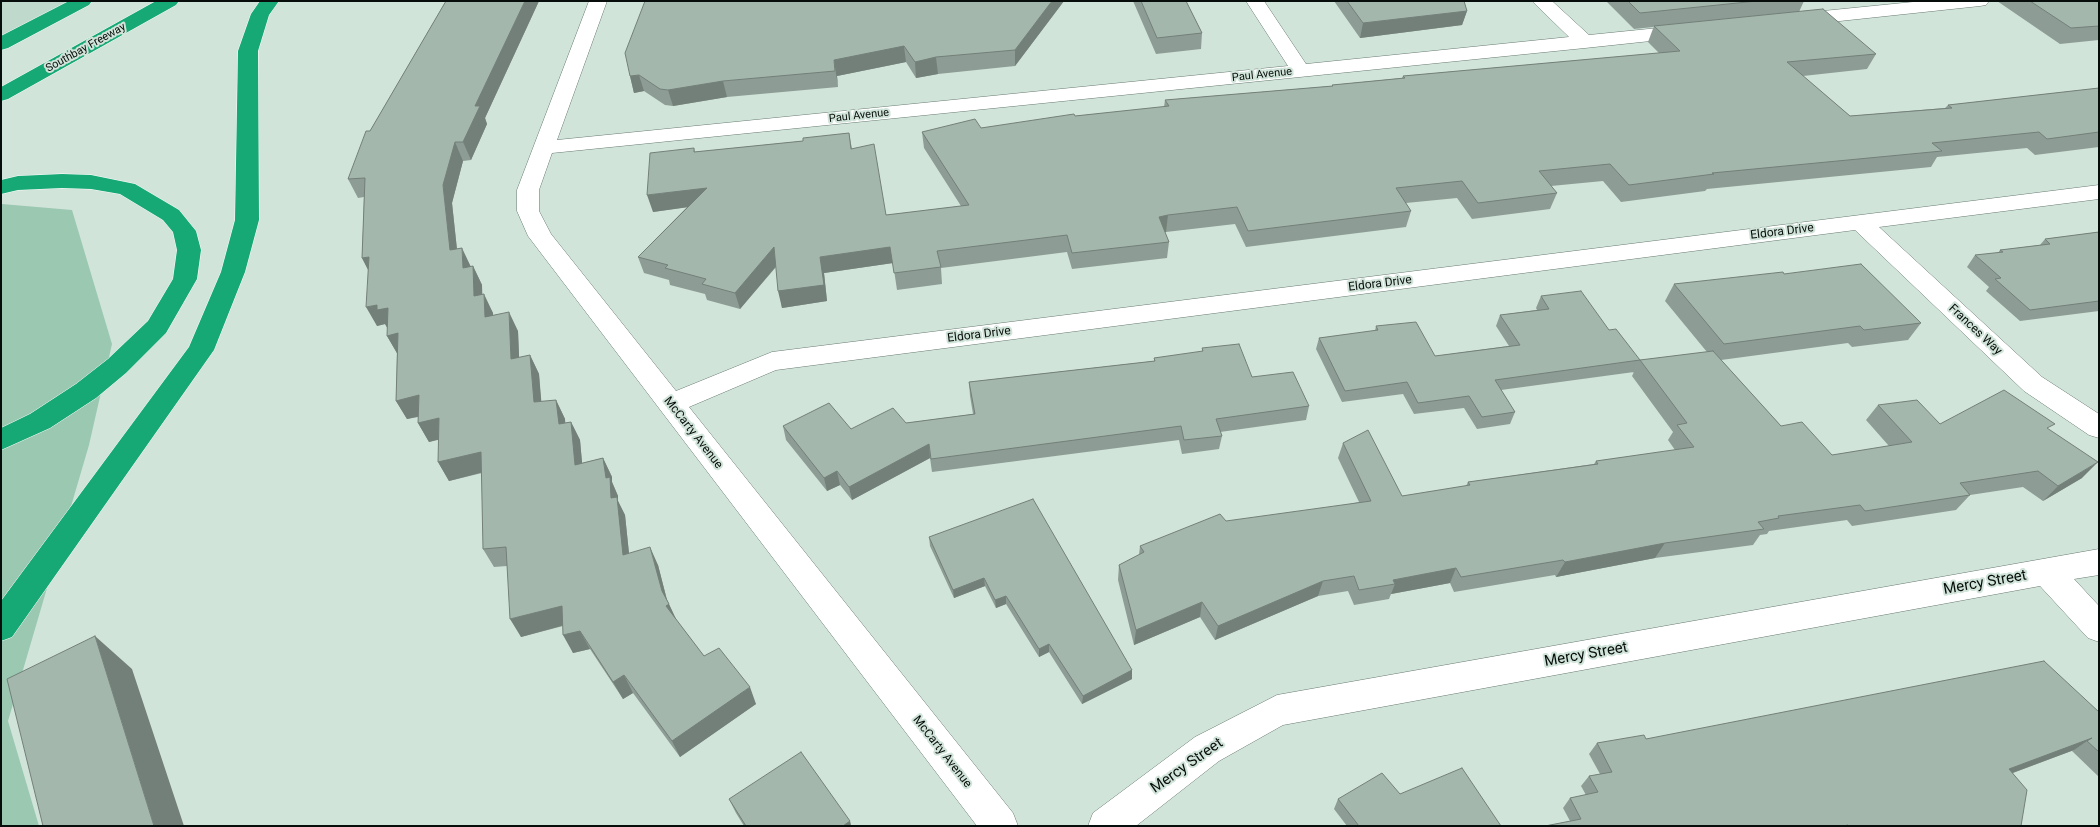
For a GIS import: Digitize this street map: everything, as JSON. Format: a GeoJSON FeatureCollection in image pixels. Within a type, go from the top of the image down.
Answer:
{"type":"FeatureCollection","features":[{"type":"Feature","properties":{"kind":"highway"},"geometry":{"type":"LineString","coordinates":[[1,44],[83,1]]}},
{"type":"Feature","properties":{"kind":"highway","name":"Southbay Freeway"},"geometry":{"type":"LineString","coordinates":[[1,95],[170,1]]}},
{"type":"Feature","properties":{"kind":"highway"},"geometry":{"type":"LineString","coordinates":[[1,627],[157,414],[201,350],[233,272],[247,220],[248,51],[260,14],[270,1]]}},
{"type":"Feature","properties":{"kind":"highway"},"geometry":{"type":"LineString","coordinates":[[1,36],[58,14]]}},
{"type":"Feature","properties":{"kind":"highway"},"geometry":{"type":"LineString","coordinates":[[1,186],[62,181],[91,182],[127,189],[171,215],[184,231],[189,250],[185,279],[157,327],[117,366],[86,391],[40,421],[1,440]]}},
{"type":"Feature","properties":{"kind":"street","name":"McCarty Avenue"},"geometry":{"type":"LineString","coordinates":[[598,1],[528,190],[528,211],[540,236],[1000,826]]}},
{"type":"Feature","properties":{"kind":"street"},"geometry":{"type":"LineString","coordinates":[[1254,1],[1301,71]]}},
{"type":"Feature","properties":{"kind":"street"},"geometry":{"type":"LineString","coordinates":[[1541,1],[1585,42]]}},
{"type":"Feature","properties":{"kind":"street"},"geometry":{"type":"LineString","coordinates":[[1826,1],[1845,15]]}},
{"type":"Feature","properties":{"kind":"street"},"geometry":{"type":"LineString","coordinates":[[1778,22],[1980,1]]}},
{"type":"Feature","properties":{"kind":"street","name":"Paul Avenue"},"geometry":{"type":"LineString","coordinates":[[543,148],[1710,29]]}},
{"type":"Feature","properties":{"kind":"street","name":"Eldora Drive"},"geometry":{"type":"LineString","coordinates":[[670,404],[772,361],[2099,192]]}},
{"type":"Feature","properties":{"kind":"street","name":"Frances Way"},"geometry":{"type":"LineString","coordinates":[[1860,222],[2033,384],[2099,428]]}},
{"type":"Feature","properties":{"kind":"street","name":"Mercy Street"},"geometry":{"type":"LineString","coordinates":[[1106,826],[1207,749],[1277,711],[2099,562]]}},
{"type":"Feature","properties":{"kind":"street"},"geometry":{"type":"LineString","coordinates":[[2046,572],[2099,628]]}},
{"type":"Feature","properties":{"kind":"shaded area"},"geometry":{"type":"Polygon","coordinates":[[[1,1],[83,1],[1,36],[1,1]]]}},
{"type":"Feature","properties":{"kind":"green space"},"geometry":{"type":"Polygon","coordinates":[[[2,204],[72,210],[112,344],[89,445],[8,721],[39,826],[1,826],[2,204]]]}},
{"type":"Feature","properties":{"kind":"building"},"geometry":{"type":"Polygon","coordinates":[[[446,1],[525,1],[475,106],[480,106],[463,142],[455,142],[443,185],[450,250],[462,248],[463,268],[473,266],[474,296],[484,294],[485,317],[509,312],[511,359],[530,355],[534,402],[556,400],[559,424],[571,422],[575,465],[603,458],[606,478],[610,477],[611,498],[617,497],[623,555],[650,547],[662,591],[669,604],[666,606],[704,656],[719,648],[750,687],[672,741],[624,675],[613,682],[580,631],[563,635],[562,606],[510,619],[506,547],[483,549],[481,452],[438,462],[439,418],[418,423],[419,395],[396,401],[398,333],[387,336],[388,308],[377,310],[377,305],[366,307],[369,257],[362,258],[365,178],[348,179],[366,131],[370,131],[446,1]]]}},
{"type":"Feature","properties":{"kind":"building"},"geometry":{"type":"Polygon","coordinates":[[[645,1],[1052,1],[1015,50],[936,57],[915,62],[904,46],[834,60],[835,71],[723,81],[668,90],[660,89],[639,75],[630,76],[625,53],[645,1]]]}},
{"type":"Feature","properties":{"kind":"building"},"geometry":{"type":"Polygon","coordinates":[[[1141,1],[1186,1],[1202,33],[1157,38],[1141,1]]]}},
{"type":"Feature","properties":{"kind":"building"},"geometry":{"type":"Polygon","coordinates":[[[1347,1],[1464,1],[1467,11],[1363,23],[1347,1]]]}},
{"type":"Feature","properties":{"kind":"building"},"geometry":{"type":"Polygon","coordinates":[[[1628,1],[1757,1],[1640,13],[1628,1]]]}},
{"type":"Feature","properties":{"kind":"building"},"geometry":{"type":"Polygon","coordinates":[[[2030,1],[2099,1],[2099,26],[2071,28],[2030,1]]]}},
{"type":"Feature","properties":{"kind":"building"},"geometry":{"type":"Polygon","coordinates":[[[1823,9],[1876,54],[1787,62],[1850,116],[1952,108],[1948,105],[2099,88],[2099,132],[2047,139],[2039,132],[1932,143],[1942,151],[1712,173],[1714,174],[1629,185],[1610,164],[1539,171],[1557,193],[1478,203],[1462,181],[1396,188],[1411,211],[1248,231],[1237,207],[1168,215],[1159,217],[1169,242],[1072,253],[1067,235],[937,251],[941,267],[894,273],[890,247],[820,257],[824,285],[778,291],[774,247],[735,293],[702,284],[706,279],[665,268],[668,265],[638,257],[707,188],[647,195],[650,153],[694,148],[694,152],[803,141],[803,138],[849,133],[851,149],[874,144],[886,215],[969,205],[922,132],[975,119],[981,128],[1074,114],[1075,116],[1169,106],[1165,100],[1333,86],[1405,78],[1403,76],[1680,51],[1654,26],[1823,9]]]}},
{"type":"Feature","properties":{"kind":"building"},"geometry":{"type":"Polygon","coordinates":[[[2099,232],[2099,301],[2030,310],[1995,279],[2001,278],[1975,255],[2050,244],[2045,239],[2099,232]]]}},
{"type":"Feature","properties":{"kind":"building"},"geometry":{"type":"Polygon","coordinates":[[[1861,264],[1921,323],[1864,330],[1860,326],[1724,344],[1674,284],[1783,272],[1784,274],[1861,264]]]}},
{"type":"Feature","properties":{"kind":"building"},"geometry":{"type":"Polygon","coordinates":[[[1581,291],[1609,330],[1616,329],[1640,360],[1495,380],[1515,412],[1482,417],[1469,396],[1418,403],[1407,382],[1345,391],[1319,338],[1378,330],[1376,326],[1416,322],[1435,356],[1520,345],[1500,315],[1549,309],[1541,296],[1581,291]]]}},
{"type":"Feature","properties":{"kind":"building"},"geometry":{"type":"Polygon","coordinates":[[[1239,344],[1252,377],[1293,372],[1309,406],[1216,419],[1222,436],[1184,440],[1181,426],[931,459],[929,444],[849,487],[837,471],[824,478],[783,426],[829,403],[851,429],[893,408],[906,423],[975,414],[969,382],[1155,361],[1154,358],[1203,351],[1202,348],[1239,344]]]}},
{"type":"Feature","properties":{"kind":"building"},"geometry":{"type":"Polygon","coordinates":[[[1713,351],[1781,426],[1802,422],[1832,455],[1912,442],[1878,405],[1917,400],[1940,424],[2004,390],[2055,424],[2047,428],[2098,462],[2058,486],[2038,471],[1960,483],[1970,495],[1865,511],[1860,505],[1778,516],[1779,518],[1758,522],[1764,529],[1665,543],[1565,562],[1563,560],[1461,577],[1456,568],[1393,580],[1395,584],[1359,590],[1354,576],[1323,581],[1218,626],[1202,602],[1136,630],[1119,565],[1144,552],[1140,546],[1220,514],[1226,521],[1371,501],[1343,443],[1368,430],[1402,496],[1470,485],[1468,482],[1598,464],[1596,461],[1694,447],[1677,425],[1687,423],[1640,360],[1713,351]]]}},
{"type":"Feature","properties":{"kind":"building"},"geometry":{"type":"Polygon","coordinates":[[[1033,499],[1132,670],[1083,696],[1049,644],[1039,649],[1006,596],[995,600],[984,578],[953,590],[929,537],[1033,499]]]}},
{"type":"Feature","properties":{"kind":"building"},"geometry":{"type":"Polygon","coordinates":[[[95,636],[154,826],[43,826],[7,679],[95,636]]]}},
{"type":"Feature","properties":{"kind":"building"},"geometry":{"type":"Polygon","coordinates":[[[2044,661],[2099,712],[2099,752],[2087,741],[2092,738],[2009,769],[2027,790],[2021,826],[1545,826],[1581,819],[1570,798],[1598,792],[1589,776],[1612,772],[1597,743],[1644,735],[1646,739],[2044,661]]]}},
{"type":"Feature","properties":{"kind":"building"},"geometry":{"type":"Polygon","coordinates":[[[801,752],[850,821],[843,826],[746,826],[729,799],[801,752]]]}},
{"type":"Feature","properties":{"kind":"building"},"geometry":{"type":"Polygon","coordinates":[[[1462,768],[1501,826],[1359,826],[1338,799],[1382,773],[1400,794],[1462,768]]]}}]}
